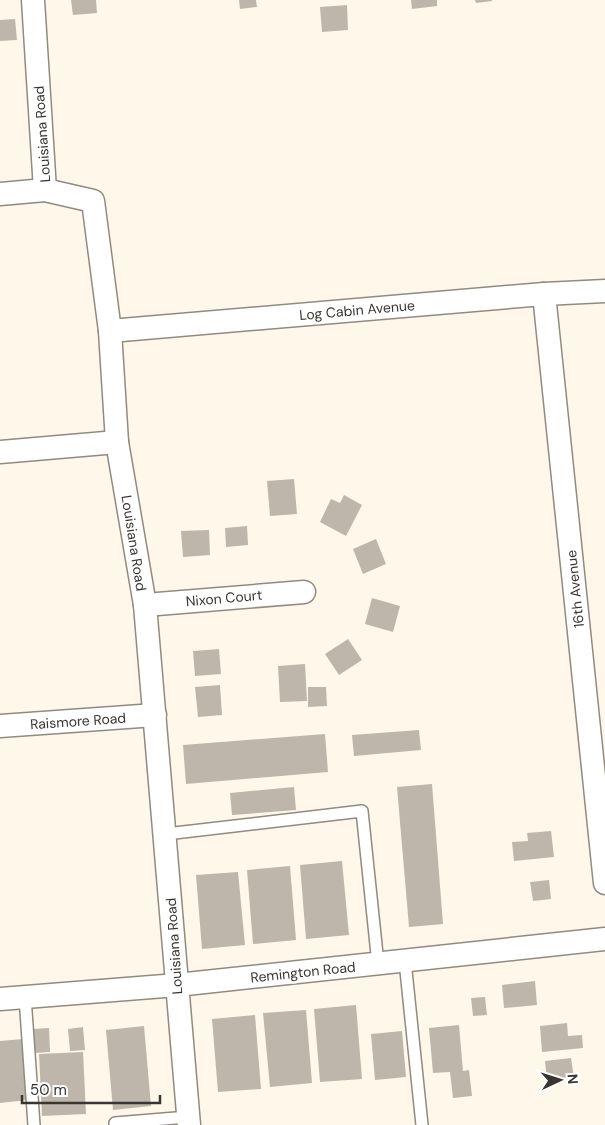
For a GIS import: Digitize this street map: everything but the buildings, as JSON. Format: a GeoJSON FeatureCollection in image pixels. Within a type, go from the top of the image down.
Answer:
{"type":"FeatureCollection","features":[{"type":"Feature","properties":{"kind":"street","name":"Louisiana Road"},"geometry":{"type":"LineString","coordinates":[[33,0],[46,190],[93,201],[110,331],[118,442],[145,605],[166,834],[188,1121]]}},
{"type":"Feature","properties":{"kind":"street"},"geometry":{"type":"LineString","coordinates":[[0,194],[46,190]]}},
{"type":"Feature","properties":{"kind":"street","name":"Log Cabin Avenue"},"geometry":{"type":"LineString","coordinates":[[110,331],[544,294],[605,291]]}},
{"type":"Feature","properties":{"kind":"street","name":"16th Avenue"},"geometry":{"type":"LineString","coordinates":[[544,294],[605,883]]}},
{"type":"Feature","properties":{"kind":"street"},"geometry":{"type":"LineString","coordinates":[[0,452],[118,442]]}},
{"type":"Feature","properties":{"kind":"street","name":"Nixon Court"},"geometry":{"type":"LineString","coordinates":[[145,605],[304,592]]}},
{"type":"Feature","properties":{"kind":"street","name":"Raismore Road"},"geometry":{"type":"LineString","coordinates":[[0,726],[155,715]]}},
{"type":"Feature","properties":{"kind":"street","name":"Remington Road"},"geometry":{"type":"LineString","coordinates":[[0,999],[177,985],[605,939]]}},
{"type":"Feature","properties":{"kind":"lane"},"geometry":{"type":"LineString","coordinates":[[166,834],[362,812],[378,964]]}},
{"type":"Feature","properties":{"kind":"lane"},"geometry":{"type":"LineString","coordinates":[[405,961],[422,1125]]}},
{"type":"Feature","properties":{"kind":"lane"},"geometry":{"type":"LineString","coordinates":[[25,997],[34,1125]]}},
{"type":"Feature","properties":{"kind":"lane"},"geometry":{"type":"LineString","coordinates":[[115,1123],[188,1121]]}}]}
